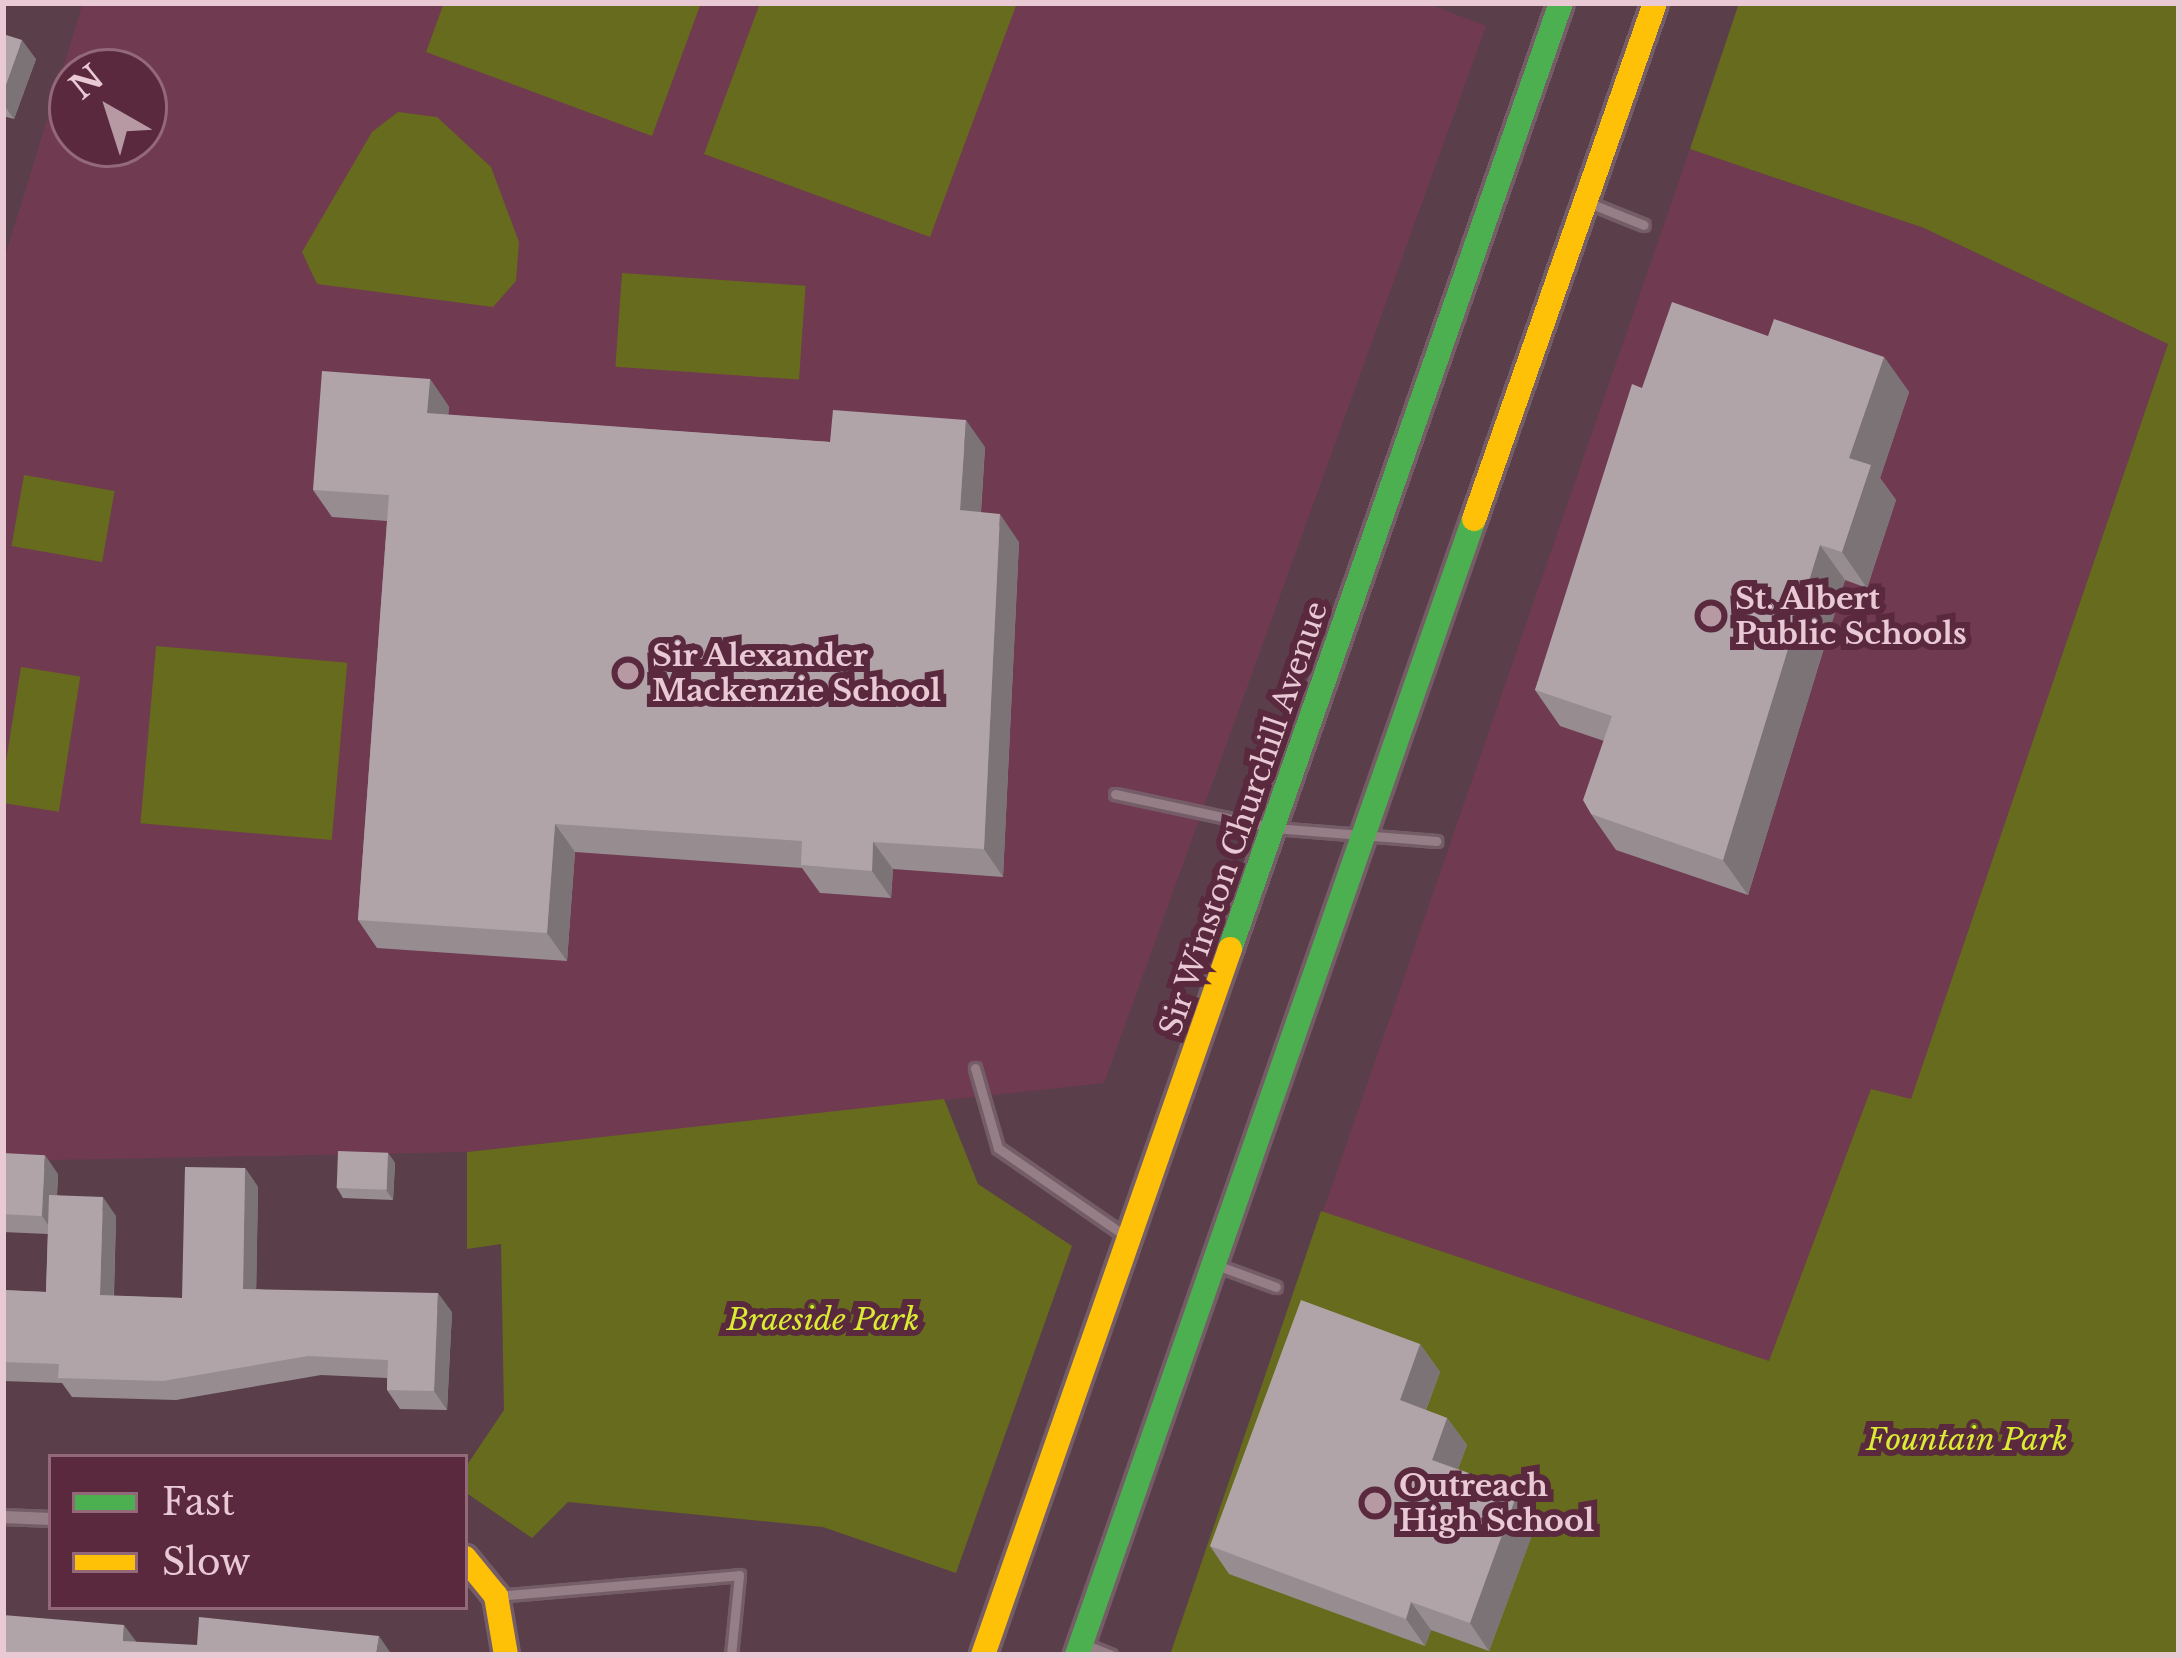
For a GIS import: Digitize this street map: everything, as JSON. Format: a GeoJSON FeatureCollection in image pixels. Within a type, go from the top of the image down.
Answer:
{"type":"FeatureCollection","features":[{"type":"Feature","properties":{"kind":"main road","name":"Sir Winston Churchill Avenue"},"geometry":{"type":"LineString","coordinates":[[983,1655],[1561,3]]}},
{"type":"Feature","properties":{"kind":"main road"},"geometry":{"type":"LineString","coordinates":[[1079,1649],[1655,3]]}},
{"type":"Feature","properties":{"kind":"main road"},"geometry":{"type":"LineString","coordinates":[[468,1562],[496,1596],[506,1655]]}},
{"type":"Feature","properties":{"kind":"street"},"geometry":{"type":"LineString","coordinates":[[3,1517],[48,1519]]}},
{"type":"Feature","properties":{"kind":"lane"},"geometry":{"type":"LineString","coordinates":[[1586,202],[1644,225]]}},
{"type":"Feature","properties":{"kind":"lane"},"geometry":{"type":"LineString","coordinates":[[1115,794],[1274,828],[1366,831],[1436,841]]}},
{"type":"Feature","properties":{"kind":"lane"},"geometry":{"type":"LineString","coordinates":[[975,1068],[998,1148],[1128,1238]]}},
{"type":"Feature","properties":{"kind":"lane"},"geometry":{"type":"LineString","coordinates":[[1214,1263],[1276,1287]]}},
{"type":"Feature","properties":{"kind":"lane"},"geometry":{"type":"LineString","coordinates":[[496,1596],[739,1575],[731,1655]]}},
{"type":"Feature","properties":{"kind":"lane"},"geometry":{"type":"LineString","coordinates":[[1079,1649],[1111,1655]]}},
{"type":"Feature","properties":{"kind":"shaded area","name":"Sir Alexander Mackenzie School"},"geometry":{"type":"Polygon","coordinates":[[[83,3],[1426,3],[1486,26],[1104,1083],[467,1152],[3,1161],[3,263],[48,117],[48,168],[168,168],[168,48],[69,48],[83,3]]]}},
{"type":"Feature","properties":{"kind":"shaded area"},"geometry":{"type":"Polygon","coordinates":[[[1690,149],[1924,228],[2168,344],[1911,1100],[1871,1090],[1769,1361],[1697,1337],[1170,1655],[1690,149]]]}},
{"type":"Feature","properties":{"kind":"green space"},"geometry":{"type":"Polygon","coordinates":[[[444,3],[701,3],[652,136],[426,52],[444,3]]]}},
{"type":"Feature","properties":{"kind":"green space"},"geometry":{"type":"Polygon","coordinates":[[[760,3],[1017,3],[930,237],[704,154],[760,3]]]}},
{"type":"Feature","properties":{"kind":"green space","name":"Fountain Park"},"geometry":{"type":"Polygon","coordinates":[[[1739,3],[2179,3],[2179,1655],[1170,1655],[1321,1211],[1769,1361],[1871,1089],[1911,1099],[2168,344],[1924,228],[1690,149],[1739,3]]]}},
{"type":"Feature","properties":{"kind":"green space"},"geometry":{"type":"Polygon","coordinates":[[[398,112],[437,117],[491,167],[519,242],[516,281],[493,307],[317,284],[302,252],[372,132],[398,112]]]}},
{"type":"Feature","properties":{"kind":"green space"},"geometry":{"type":"Polygon","coordinates":[[[622,273],[806,286],[799,380],[615,367],[622,273]]]}},
{"type":"Feature","properties":{"kind":"green space"},"geometry":{"type":"Polygon","coordinates":[[[24,475],[115,491],[102,562],[11,546],[24,475]]]}},
{"type":"Feature","properties":{"kind":"green space"},"geometry":{"type":"Polygon","coordinates":[[[156,646],[347,663],[332,840],[140,823],[156,646]]]}},
{"type":"Feature","properties":{"kind":"green space"},"geometry":{"type":"Polygon","coordinates":[[[21,667],[80,676],[59,812],[3,803],[21,667]]]}},
{"type":"Feature","properties":{"kind":"green space","name":"Braeside Park"},"geometry":{"type":"Polygon","coordinates":[[[944,1099],[978,1184],[1072,1246],[956,1573],[823,1527],[568,1502],[532,1538],[468,1494],[468,1464],[504,1410],[501,1244],[467,1249],[467,1152],[944,1099]]]}},
{"type":"Feature","properties":{"kind":"building"},"geometry":{"type":"Polygon","coordinates":[[[3,34],[22,40],[3,93],[3,34]]]}},
{"type":"Feature","properties":{"kind":"building","name":"St. Albert Public Schools"},"geometry":{"type":"Polygon","coordinates":[[[1672,302],[1768,336],[1774,319],[1884,357],[1849,458],[1871,465],[1842,552],[1820,545],[1723,860],[1591,814],[1583,800],[1612,716],[1535,690],[1632,384],[1642,388],[1672,302]]]}},
{"type":"Feature","properties":{"kind":"building"},"geometry":{"type":"Polygon","coordinates":[[[322,371],[430,379],[427,413],[830,442],[833,410],[966,420],[960,510],[1000,514],[984,849],[873,842],[872,871],[801,865],[802,841],[555,824],[547,933],[358,920],[389,495],[313,490],[322,371]]]}},
{"type":"Feature","properties":{"kind":"building"},"geometry":{"type":"Polygon","coordinates":[[[338,1151],[388,1153],[387,1190],[337,1188],[338,1151]]]}},
{"type":"Feature","properties":{"kind":"building"},"geometry":{"type":"Polygon","coordinates":[[[3,1153],[45,1155],[42,1216],[3,1214],[3,1153]]]}},
{"type":"Feature","properties":{"kind":"building"},"geometry":{"type":"Polygon","coordinates":[[[185,1167],[245,1168],[243,1289],[438,1293],[434,1391],[387,1390],[388,1360],[308,1356],[163,1381],[58,1378],[59,1364],[3,1362],[3,1290],[46,1292],[49,1195],[103,1197],[100,1295],[182,1298],[185,1167]]]}},
{"type":"Feature","properties":{"kind":"building","name":"Outreach High School"},"geometry":{"type":"Polygon","coordinates":[[[1301,1300],[1420,1344],[1400,1400],[1447,1418],[1432,1460],[1518,1491],[1470,1623],[1411,1602],[1406,1619],[1210,1546],[1301,1300]]]}},
{"type":"Feature","properties":{"kind":"building"},"geometry":{"type":"Polygon","coordinates":[[[3,1615],[124,1625],[123,1641],[197,1645],[199,1617],[379,1636],[376,1655],[3,1655],[3,1615]]]}},
{"type":"Feature","properties":{"kind":"traffic: fast"},"geometry":{"type":"LineString","coordinates":[[1230,949],[1561,3]]}},
{"type":"Feature","properties":{"kind":"traffic: fast"},"geometry":{"type":"LineString","coordinates":[[1077,1655],[1474,519]]}},
{"type":"Feature","properties":{"kind":"traffic: slow"},"geometry":{"type":"LineString","coordinates":[[1474,519],[1655,3]]}},
{"type":"Feature","properties":{"kind":"traffic: slow"},"geometry":{"type":"LineString","coordinates":[[983,1655],[1230,949]]}},
{"type":"Feature","properties":{"kind":"traffic: slow"},"geometry":{"type":"LineString","coordinates":[[468,1562],[496,1596],[506,1655]]}},
{"type":"Feature","properties":{"kind":"place","name":"St. Albert Public Schools"},"geometry":{"type":"Point","coordinates":[1711,616]}},
{"type":"Feature","properties":{"kind":"place","name":"Sir Alexander Mackenzie School"},"geometry":{"type":"Point","coordinates":[628,673]}},
{"type":"Feature","properties":{"kind":"place","name":"Outreach High School"},"geometry":{"type":"Point","coordinates":[1375,1503]}}]}
